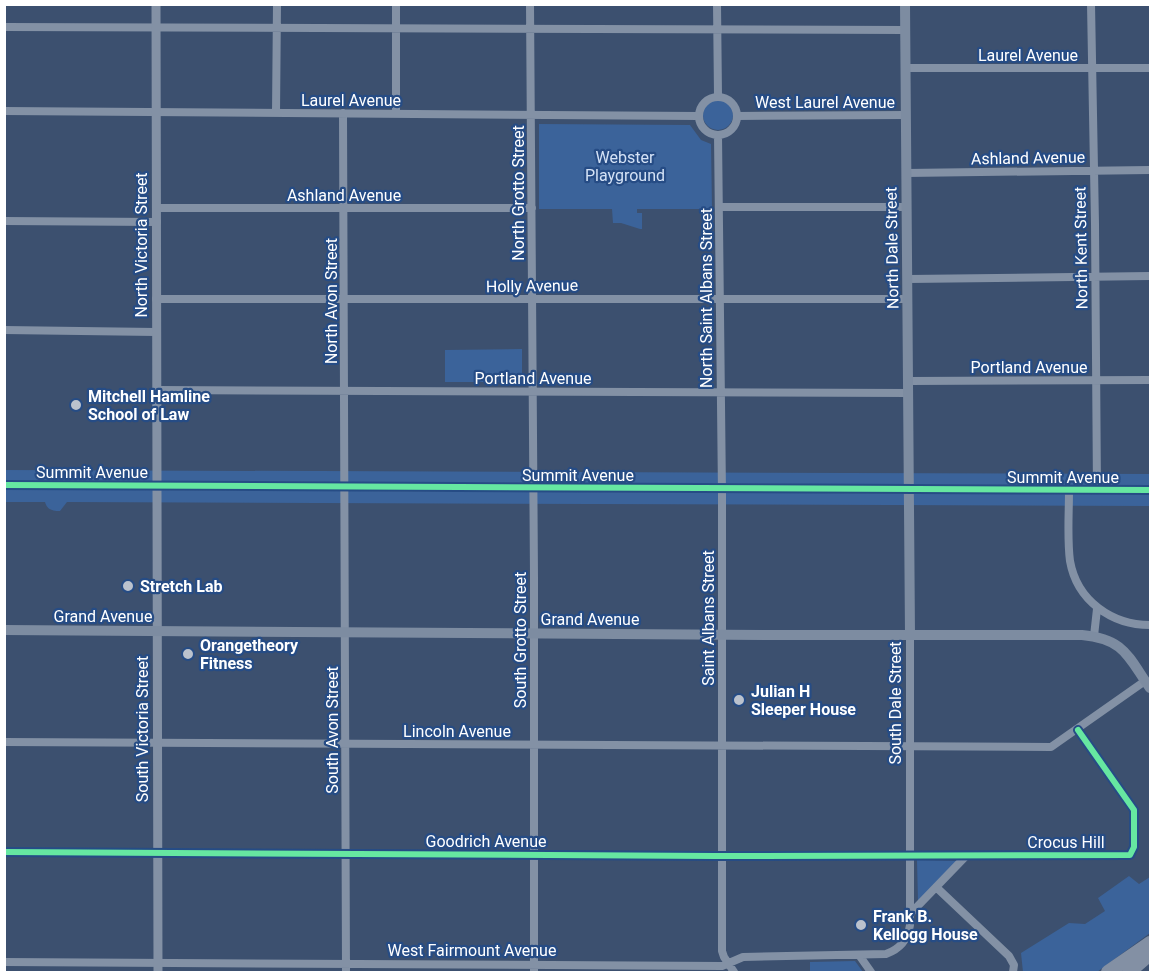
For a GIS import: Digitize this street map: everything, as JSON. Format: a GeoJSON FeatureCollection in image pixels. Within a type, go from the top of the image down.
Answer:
{"type":"FeatureCollection","features":[{"type":"Feature","properties":{"kind":"highway"},"geometry":{"type":"LineString","coordinates":[[1108,972],[1150,943]]}},
{"type":"Feature","properties":{"kind":"highway"},"geometry":{"type":"LineString","coordinates":[[1129,972],[1150,954]]}},
{"type":"Feature","properties":{"kind":"main road","name":"North Dale Street"},"geometry":{"type":"LineString","coordinates":[[905,4],[909,491]]}},
{"type":"Feature","properties":{"kind":"main road","name":"South Dale Street"},"geometry":{"type":"LineString","coordinates":[[909,491],[910,635]]}},
{"type":"Feature","properties":{"kind":"main road","name":"Grand Avenue"},"geometry":{"type":"LineString","coordinates":[[4,630],[1094,636],[1113,641],[1120,646],[1148,685]]}},
{"type":"Feature","properties":{"kind":"street","name":"North Victoria Street"},"geometry":{"type":"LineString","coordinates":[[156,4],[157,486]]}},
{"type":"Feature","properties":{"kind":"street"},"geometry":{"type":"LineString","coordinates":[[276,113],[277,4]]}},
{"type":"Feature","properties":{"kind":"street"},"geometry":{"type":"LineString","coordinates":[[396,4],[396,113]]}},
{"type":"Feature","properties":{"kind":"street","name":"North Grotto Street"},"geometry":{"type":"LineString","coordinates":[[530,4],[533,489]]}},
{"type":"Feature","properties":{"kind":"street"},"geometry":{"type":"LineString","coordinates":[[717,4],[718,96],[705,102],[698,116],[699,122],[706,131],[718,135],[728,133],[733,128],[736,116]]}},
{"type":"Feature","properties":{"kind":"street","name":"North Kent Street"},"geometry":{"type":"LineString","coordinates":[[1091,4],[1096,490]]}},
{"type":"Feature","properties":{"kind":"street"},"geometry":{"type":"LineString","coordinates":[[4,27],[905,30]]}},
{"type":"Feature","properties":{"kind":"street","name":"Laurel Avenue"},"geometry":{"type":"LineString","coordinates":[[905,69],[1150,68]]}},
{"type":"Feature","properties":{"kind":"street","name":"West Laurel Avenue"},"geometry":{"type":"LineString","coordinates":[[718,96],[734,105],[736,116],[906,115]]}},
{"type":"Feature","properties":{"kind":"street","name":"Laurel Avenue"},"geometry":{"type":"LineString","coordinates":[[4,111],[698,116]]}},
{"type":"Feature","properties":{"kind":"street","name":"North Avon Street"},"geometry":{"type":"LineString","coordinates":[[343,113],[345,488]]}},
{"type":"Feature","properties":{"kind":"street","name":"North Saint Albans Street"},"geometry":{"type":"LineString","coordinates":[[718,135],[722,490]]}},
{"type":"Feature","properties":{"kind":"street","name":"Ashland Avenue"},"geometry":{"type":"LineString","coordinates":[[906,173],[1150,170]]}},
{"type":"Feature","properties":{"kind":"street"},"geometry":{"type":"LineString","coordinates":[[719,207],[907,207]]}},
{"type":"Feature","properties":{"kind":"street","name":"Ashland Avenue"},"geometry":{"type":"LineString","coordinates":[[156,208],[532,208]]}},
{"type":"Feature","properties":{"kind":"street"},"geometry":{"type":"LineString","coordinates":[[4,221],[157,222]]}},
{"type":"Feature","properties":{"kind":"street"},"geometry":{"type":"LineString","coordinates":[[908,279],[1150,276]]}},
{"type":"Feature","properties":{"kind":"street","name":"Holly Avenue"},"geometry":{"type":"LineString","coordinates":[[156,299],[908,299]]}},
{"type":"Feature","properties":{"kind":"street"},"geometry":{"type":"LineString","coordinates":[[4,330],[156,332]]}},
{"type":"Feature","properties":{"kind":"street","name":"Portland Avenue"},"geometry":{"type":"LineString","coordinates":[[909,381],[1150,380]]}},
{"type":"Feature","properties":{"kind":"street","name":"Portland Avenue"},"geometry":{"type":"LineString","coordinates":[[157,390],[909,393]]}},
{"type":"Feature","properties":{"kind":"street","name":"Summit Avenue"},"geometry":{"type":"LineString","coordinates":[[4,485],[909,491],[1150,490]]}},
{"type":"Feature","properties":{"kind":"street","name":"South Victoria Street"},"geometry":{"type":"LineString","coordinates":[[157,486],[158,968]]}},
{"type":"Feature","properties":{"kind":"street","name":"South Avon Street"},"geometry":{"type":"LineString","coordinates":[[345,488],[346,972]]}},
{"type":"Feature","properties":{"kind":"street","name":"South Grotto Street"},"geometry":{"type":"LineString","coordinates":[[533,489],[534,968]]}},
{"type":"Feature","properties":{"kind":"street","name":"Saint Albans Street"},"geometry":{"type":"LineString","coordinates":[[722,490],[722,951],[728,964]]}},
{"type":"Feature","properties":{"kind":"street"},"geometry":{"type":"LineString","coordinates":[[1069,491],[1070,554],[1073,571],[1083,591],[1097,609],[1129,624],[1150,625]]}},
{"type":"Feature","properties":{"kind":"street"},"geometry":{"type":"LineString","coordinates":[[1094,636],[1097,609]]}},
{"type":"Feature","properties":{"kind":"street","name":"South Dale Street"},"geometry":{"type":"LineString","coordinates":[[910,635],[910,914]]}},
{"type":"Feature","properties":{"kind":"street","name":"Lincoln Avenue"},"geometry":{"type":"LineString","coordinates":[[4,742],[1051,747],[1148,685]]}},
{"type":"Feature","properties":{"kind":"street","name":"Crocus Hill"},"geometry":{"type":"LineString","coordinates":[[966,856],[1127,855],[1132,853],[1134,810],[1078,730]]}},
{"type":"Feature","properties":{"kind":"street","name":"Goodrich Avenue"},"geometry":{"type":"LineString","coordinates":[[4,852],[966,856]]}},
{"type":"Feature","properties":{"kind":"street"},"geometry":{"type":"LineString","coordinates":[[910,914],[966,856]]}},
{"type":"Feature","properties":{"kind":"street"},"geometry":{"type":"LineString","coordinates":[[936,887],[1009,956],[1014,965],[1013,972]]}},
{"type":"Feature","properties":{"kind":"street","name":"West Fairmount Avenue"},"geometry":{"type":"LineString","coordinates":[[4,962],[158,968],[346,963],[534,968],[722,966],[743,957],[886,954],[898,948],[909,931],[910,914]]}},
{"type":"Feature","properties":{"kind":"street"},"geometry":{"type":"LineString","coordinates":[[859,955],[871,972]]}},
{"type":"Feature","properties":{"kind":"street"},"geometry":{"type":"LineString","coordinates":[[728,964],[734,972]]}},
{"type":"Feature","properties":{"kind":"green space"},"geometry":{"type":"Polygon","coordinates":[[[718,100],[728,105],[733,115],[728,125],[718,130],[708,125],[703,115],[708,105],[718,100]]]}},
{"type":"Feature","properties":{"kind":"green space","name":"Webster Playground"},"geometry":{"type":"Polygon","coordinates":[[[539,124],[690,125],[701,140],[711,144],[712,209],[637,209],[637,213],[642,213],[642,229],[640,229],[613,223],[612,209],[539,209],[539,124]]]}},
{"type":"Feature","properties":{"kind":"green space"},"geometry":{"type":"Polygon","coordinates":[[[522,349],[522,382],[445,382],[445,350],[522,349]]]}},
{"type":"Feature","properties":{"kind":"green space"},"geometry":{"type":"Polygon","coordinates":[[[4,470],[1150,474],[1150,506],[67,502],[60,511],[57,511],[49,508],[45,502],[5,502],[4,470]]]}},
{"type":"Feature","properties":{"kind":"green space"},"geometry":{"type":"Polygon","coordinates":[[[917,860],[957,861],[918,901],[917,860]]]}},
{"type":"Feature","properties":{"kind":"green space"},"geometry":{"type":"Polygon","coordinates":[[[1129,876],[1139,884],[1150,877],[1150,933],[1097,972],[1023,972],[1021,953],[1069,923],[1085,924],[1105,911],[1098,898],[1129,876]]]}},
{"type":"Feature","properties":{"kind":"green space"},"geometry":{"type":"Polygon","coordinates":[[[855,961],[863,972],[810,972],[810,962],[855,961]]]}},
{"type":"Feature","properties":{"kind":"cycle path"},"geometry":{"type":"LineString","coordinates":[[4,485],[1150,490]]}},
{"type":"Feature","properties":{"kind":"cycle path"},"geometry":{"type":"LineString","coordinates":[[4,852],[714,856],[1130,855],[1134,847],[1134,810],[1078,730]]}},
{"type":"Feature","properties":{"kind":"place","name":"Mitchell Hamline School of Law"},"geometry":{"type":"Point","coordinates":[76,405]}},
{"type":"Feature","properties":{"kind":"place","name":"Stretch Lab"},"geometry":{"type":"Point","coordinates":[128,586]}},
{"type":"Feature","properties":{"kind":"place","name":"Orangetheory Fitness"},"geometry":{"type":"Point","coordinates":[188,654]}},
{"type":"Feature","properties":{"kind":"place","name":"Julian H Sleeper House"},"geometry":{"type":"Point","coordinates":[739,700]}},
{"type":"Feature","properties":{"kind":"place","name":"Frank B. Kellogg House"},"geometry":{"type":"Point","coordinates":[861,925]}}]}
